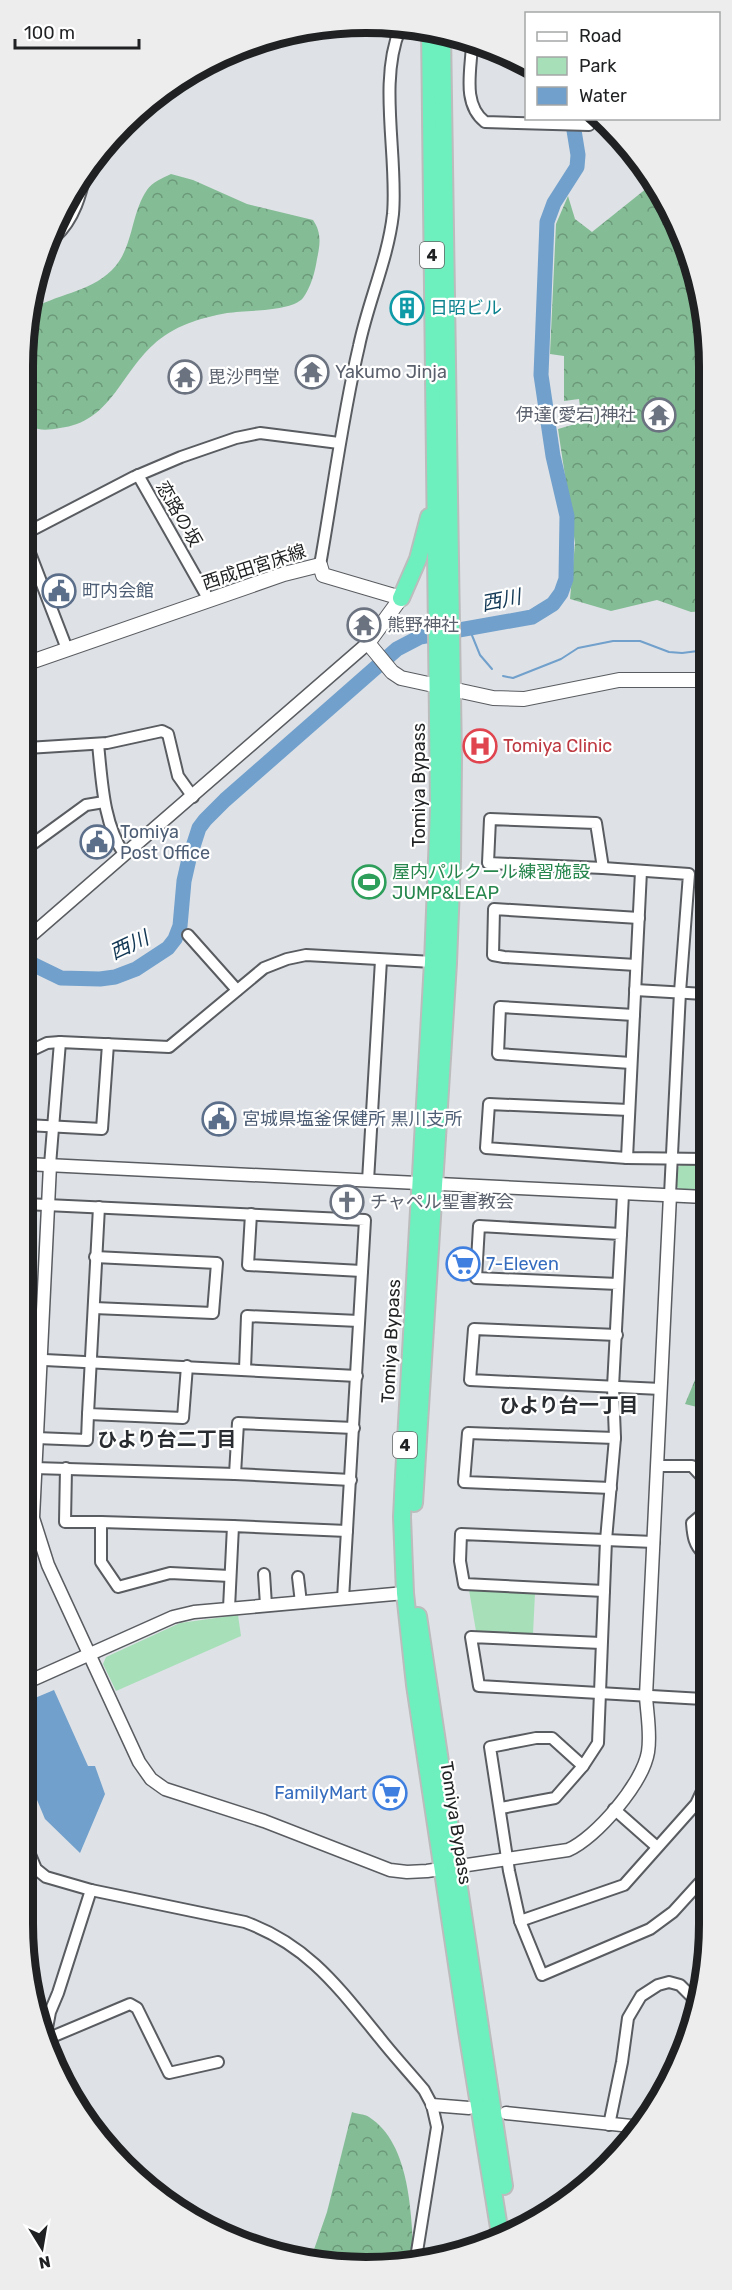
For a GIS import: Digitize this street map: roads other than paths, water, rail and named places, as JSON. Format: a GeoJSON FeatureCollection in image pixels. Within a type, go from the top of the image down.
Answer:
{"type":"FeatureCollection","features":[{"type":"Feature","properties":{"kind":"highway","name":"4"},"geometry":{"type":"LineString","coordinates":[[430,39],[442,481]]}},
{"type":"Feature","properties":{"kind":"highway","name":"4"},"geometry":{"type":"LineString","coordinates":[[442,42],[442,481]]}},
{"type":"Feature","properties":{"kind":"highway"},"geometry":{"type":"LineString","coordinates":[[401,598],[414,570],[442,481]]}},
{"type":"Feature","properties":{"kind":"highway","name":"Tomiya Bypass"},"geometry":{"type":"LineString","coordinates":[[442,481],[443,623],[452,860],[402,1516],[405,1593],[415,1685],[450,1867],[509,2225]]}},
{"type":"Feature","properties":{"kind":"highway","name":"Tomiya Bypass"},"geometry":{"type":"LineString","coordinates":[[445,688],[413,1558],[467,2031],[499,2229]]}},
{"type":"Feature","properties":{"kind":"main road","name":"西成田宮床線"},"geometry":{"type":"LineString","coordinates":[[33,661],[284,574],[320,565],[323,576],[401,598]]}},
{"type":"Feature","properties":{"kind":"main road"},"geometry":{"type":"LineString","coordinates":[[401,598],[371,647],[392,672],[412,681],[493,698],[524,699],[619,680],[699,680]]}},
{"type":"Feature","properties":{"kind":"street"},"geometry":{"type":"LineString","coordinates":[[320,565],[339,443],[359,342],[390,233],[393,214],[389,74],[398,35]]}},
{"type":"Feature","properties":{"kind":"street"},"geometry":{"type":"LineString","coordinates":[[472,51],[471,107],[485,122],[563,124],[590,122]]}},
{"type":"Feature","properties":{"kind":"street"},"geometry":{"type":"LineString","coordinates":[[64,226],[79,197]]}},
{"type":"Feature","properties":{"kind":"street"},"geometry":{"type":"LineString","coordinates":[[33,529],[138,475],[181,457],[250,434],[339,443]]}},
{"type":"Feature","properties":{"kind":"street","name":"恋路の坂"},"geometry":{"type":"LineString","coordinates":[[138,475],[209,600]]}},
{"type":"Feature","properties":{"kind":"street"},"geometry":{"type":"LineString","coordinates":[[33,561],[67,649]]}},
{"type":"Feature","properties":{"kind":"street"},"geometry":{"type":"LineString","coordinates":[[33,934],[371,647]]}},
{"type":"Feature","properties":{"kind":"street"},"geometry":{"type":"LineString","coordinates":[[33,748],[98,744],[162,731],[168,734],[178,776],[193,796]]}},
{"type":"Feature","properties":{"kind":"street"},"geometry":{"type":"LineString","coordinates":[[98,744],[104,802],[119,847],[124,855]]}},
{"type":"Feature","properties":{"kind":"street"},"geometry":{"type":"LineString","coordinates":[[33,844],[86,805],[104,802]]}},
{"type":"Feature","properties":{"kind":"street"},"geometry":{"type":"LineString","coordinates":[[33,1530],[139,1762],[151,1779],[165,1789],[264,1821],[390,1870],[407,1872],[568,1850],[582,1844],[597,1830],[633,1787],[644,1770],[648,1750],[646,1696],[680,992],[689,874],[488,863],[490,819],[596,823],[603,868]]}},
{"type":"Feature","properties":{"kind":"street"},"geometry":{"type":"LineString","coordinates":[[627,1158],[641,871]]}},
{"type":"Feature","properties":{"kind":"street"},"geometry":{"type":"LineString","coordinates":[[636,965],[493,955],[493,932],[495,909],[639,918]]}},
{"type":"Feature","properties":{"kind":"street"},"geometry":{"type":"LineString","coordinates":[[188,934],[237,990]]}},
{"type":"Feature","properties":{"kind":"street"},"geometry":{"type":"LineString","coordinates":[[33,1050],[47,1043],[60,1042],[169,1047],[264,968],[287,959],[306,955],[334,955],[434,962]]}},
{"type":"Feature","properties":{"kind":"street"},"geometry":{"type":"LineString","coordinates":[[368,1181],[381,960]]}},
{"type":"Feature","properties":{"kind":"street"},"geometry":{"type":"LineString","coordinates":[[635,990],[699,994]]}},
{"type":"Feature","properties":{"kind":"street"},"geometry":{"type":"LineString","coordinates":[[632,1063],[498,1054],[500,1007],[634,1015]]}},
{"type":"Feature","properties":{"kind":"street"},"geometry":{"type":"LineString","coordinates":[[33,1476],[50,1165],[60,1042]]}},
{"type":"Feature","properties":{"kind":"street"},"geometry":{"type":"LineString","coordinates":[[33,1125],[102,1129],[108,1044]]}},
{"type":"Feature","properties":{"kind":"street"},"geometry":{"type":"LineString","coordinates":[[629,1110],[489,1104],[486,1148],[627,1158],[699,1159]]}},
{"type":"Feature","properties":{"kind":"street"},"geometry":{"type":"LineString","coordinates":[[33,1164],[699,1197]]}},
{"type":"Feature","properties":{"kind":"street"},"geometry":{"type":"LineString","coordinates":[[501,1808],[555,1798],[583,1766],[598,1743],[606,1540],[615,1438],[614,1387],[623,1194]]}},
{"type":"Feature","properties":{"kind":"street"},"geometry":{"type":"LineString","coordinates":[[33,1204],[365,1220],[343,1599]]}},
{"type":"Feature","properties":{"kind":"street"},"geometry":{"type":"LineString","coordinates":[[36,1438],[87,1440],[99,1207]]}},
{"type":"Feature","properties":{"kind":"street"},"geometry":{"type":"LineString","coordinates":[[251,1215],[248,1265],[362,1271]]}},
{"type":"Feature","properties":{"kind":"street"},"geometry":{"type":"LineString","coordinates":[[618,1284],[476,1278],[478,1226],[621,1234]]}},
{"type":"Feature","properties":{"kind":"street"},"geometry":{"type":"LineString","coordinates":[[94,1308],[213,1313],[217,1263],[95,1257]]}},
{"type":"Feature","properties":{"kind":"street"},"geometry":{"type":"LineString","coordinates":[[245,1369],[247,1316],[359,1321]]}},
{"type":"Feature","properties":{"kind":"street"},"geometry":{"type":"LineString","coordinates":[[617,1335],[474,1329],[470,1380],[661,1389]]}},
{"type":"Feature","properties":{"kind":"street"},"geometry":{"type":"LineString","coordinates":[[33,1360],[357,1376]]}},
{"type":"Feature","properties":{"kind":"street"},"geometry":{"type":"LineString","coordinates":[[88,1414],[183,1418],[187,1366]]}},
{"type":"Feature","properties":{"kind":"street"},"geometry":{"type":"LineString","coordinates":[[235,1474],[238,1423],[354,1428]]}},
{"type":"Feature","properties":{"kind":"street"},"geometry":{"type":"LineString","coordinates":[[611,1488],[464,1482],[468,1433],[615,1438]]}},
{"type":"Feature","properties":{"kind":"street"},"geometry":{"type":"LineString","coordinates":[[657,1466],[692,1466],[699,1474]]}},
{"type":"Feature","properties":{"kind":"street"},"geometry":{"type":"LineString","coordinates":[[34,1468],[351,1480]]}},
{"type":"Feature","properties":{"kind":"street"},"geometry":{"type":"LineString","coordinates":[[66,1468],[65,1521],[347,1530]]}},
{"type":"Feature","properties":{"kind":"street"},"geometry":{"type":"LineString","coordinates":[[699,1517],[692,1523],[694,1538],[699,1549]]}},
{"type":"Feature","properties":{"kind":"street"},"geometry":{"type":"LineString","coordinates":[[100,1522],[101,1562],[118,1587],[170,1573],[230,1576]]}},
{"type":"Feature","properties":{"kind":"street"},"geometry":{"type":"LineString","coordinates":[[229,1608],[233,1526]]}},
{"type":"Feature","properties":{"kind":"street"},"geometry":{"type":"LineString","coordinates":[[604,1591],[464,1584],[460,1561],[461,1534],[654,1542]]}},
{"type":"Feature","properties":{"kind":"street"},"geometry":{"type":"LineString","coordinates":[[264,1574],[266,1605]]}},
{"type":"Feature","properties":{"kind":"street"},"geometry":{"type":"LineString","coordinates":[[298,1577],[301,1602]]}},
{"type":"Feature","properties":{"kind":"street"},"geometry":{"type":"LineString","coordinates":[[33,1680],[173,1617],[194,1612],[405,1593]]}},
{"type":"Feature","properties":{"kind":"street"},"geometry":{"type":"LineString","coordinates":[[602,1643],[471,1637],[479,1686],[699,1699]]}},
{"type":"Feature","properties":{"kind":"street"},"geometry":{"type":"LineString","coordinates":[[583,1766],[552,1738],[536,1738],[490,1747],[501,1808],[507,1860],[520,1921],[542,1975],[650,1929],[673,1912],[699,1883]]}},
{"type":"Feature","properties":{"kind":"street"},"geometry":{"type":"LineString","coordinates":[[614,1809],[657,1847]]}},
{"type":"Feature","properties":{"kind":"street"},"geometry":{"type":"LineString","coordinates":[[520,1921],[624,1885],[657,1847],[699,1809]]}},
{"type":"Feature","properties":{"kind":"street"},"geometry":{"type":"LineString","coordinates":[[33,1862],[36,1869],[46,1877],[92,1890],[244,1922],[279,1937],[338,1985],[424,2090],[432,2105],[436,2136],[417,2253]]}},
{"type":"Feature","properties":{"kind":"street"},"geometry":{"type":"LineString","coordinates":[[48,2023],[92,1890]]}},
{"type":"Feature","properties":{"kind":"street"},"geometry":{"type":"LineString","coordinates":[[609,2125],[628,2018],[641,1996],[658,1985],[669,1982],[680,1985],[691,1996]]}},
{"type":"Feature","properties":{"kind":"street"},"geometry":{"type":"LineString","coordinates":[[53,2036],[130,2004],[137,2008],[169,2073],[218,2062]]}},
{"type":"Feature","properties":{"kind":"street"},"geometry":{"type":"LineString","coordinates":[[432,2105],[469,2108]]}},
{"type":"Feature","properties":{"kind":"street"},"geometry":{"type":"LineString","coordinates":[[506,2113],[630,2126]]}},
{"type":"Feature","properties":{"kind":"water"},"geometry":{"type":"Polygon","coordinates":[[[54,1690],[88,1766],[95,1766],[105,1794],[80,1853],[45,1819],[33,1790],[33,1699],[54,1690]]]}},
{"type":"Feature","properties":{"kind":"waterway","name":"西川"},"geometry":{"type":"LineString","coordinates":[[33,964],[61,978],[100,979],[115,977],[136,969],[168,948],[175,939],[180,926],[184,881],[199,828],[225,800],[397,649],[420,637],[532,617],[553,604],[561,593],[566,579],[567,516],[553,456],[541,375],[547,222],[554,203],[577,167],[578,155],[572,120]]}},
{"type":"Feature","properties":{"kind":"waterway"},"geometry":{"type":"LineString","coordinates":[[469,628],[480,655],[492,669]]}},
{"type":"Feature","properties":{"kind":"waterway"},"geometry":{"type":"LineString","coordinates":[[503,676],[513,678],[561,659],[578,648],[613,641],[640,641],[669,652],[699,651]]}},
{"type":"Feature","properties":{"kind":"place","name":"日昭ビル"},"geometry":{"type":"Point","coordinates":[407,308]}},
{"type":"Feature","properties":{"kind":"place","name":"Yakumo Jinja"},"geometry":{"type":"Point","coordinates":[312,372]}},
{"type":"Feature","properties":{"kind":"place","name":"毘沙門堂"},"geometry":{"type":"Point","coordinates":[185,377]}},
{"type":"Feature","properties":{"kind":"place","name":"伊達(愛宕)神社"},"geometry":{"type":"Point","coordinates":[659,415]}},
{"type":"Feature","properties":{"kind":"place","name":"町内会館"},"geometry":{"type":"Point","coordinates":[59,591]}},
{"type":"Feature","properties":{"kind":"place","name":"熊野神社"},"geometry":{"type":"Point","coordinates":[364,625]}},
{"type":"Feature","properties":{"kind":"place","name":"Tomiya Clinic"},"geometry":{"type":"Point","coordinates":[480,746]}},
{"type":"Feature","properties":{"kind":"place","name":"Tomiya Post Office"},"geometry":{"type":"Point","coordinates":[97,842]}},
{"type":"Feature","properties":{"kind":"place","name":"屋内パルクール練習施設 JUMP&LEAP"},"geometry":{"type":"Point","coordinates":[369,882]}},
{"type":"Feature","properties":{"kind":"place","name":"宮城県塩釜保健所 黒川支所"},"geometry":{"type":"Point","coordinates":[219,1119]}},
{"type":"Feature","properties":{"kind":"place","name":"チャペル聖書教会"},"geometry":{"type":"Point","coordinates":[347,1202]}},
{"type":"Feature","properties":{"kind":"place","name":"7-Eleven"},"geometry":{"type":"Point","coordinates":[463,1264]}},
{"type":"Feature","properties":{"kind":"place","name":"FamilyMart"},"geometry":{"type":"Point","coordinates":[390,1793]}},
{"type":"Feature","properties":{"kind":"district","name":"ひより台一丁目"},"geometry":{"type":"Point","coordinates":[569,1405]}},
{"type":"Feature","properties":{"kind":"district","name":"ひより台二丁目"},"geometry":{"type":"Point","coordinates":[167,1439]}}]}
